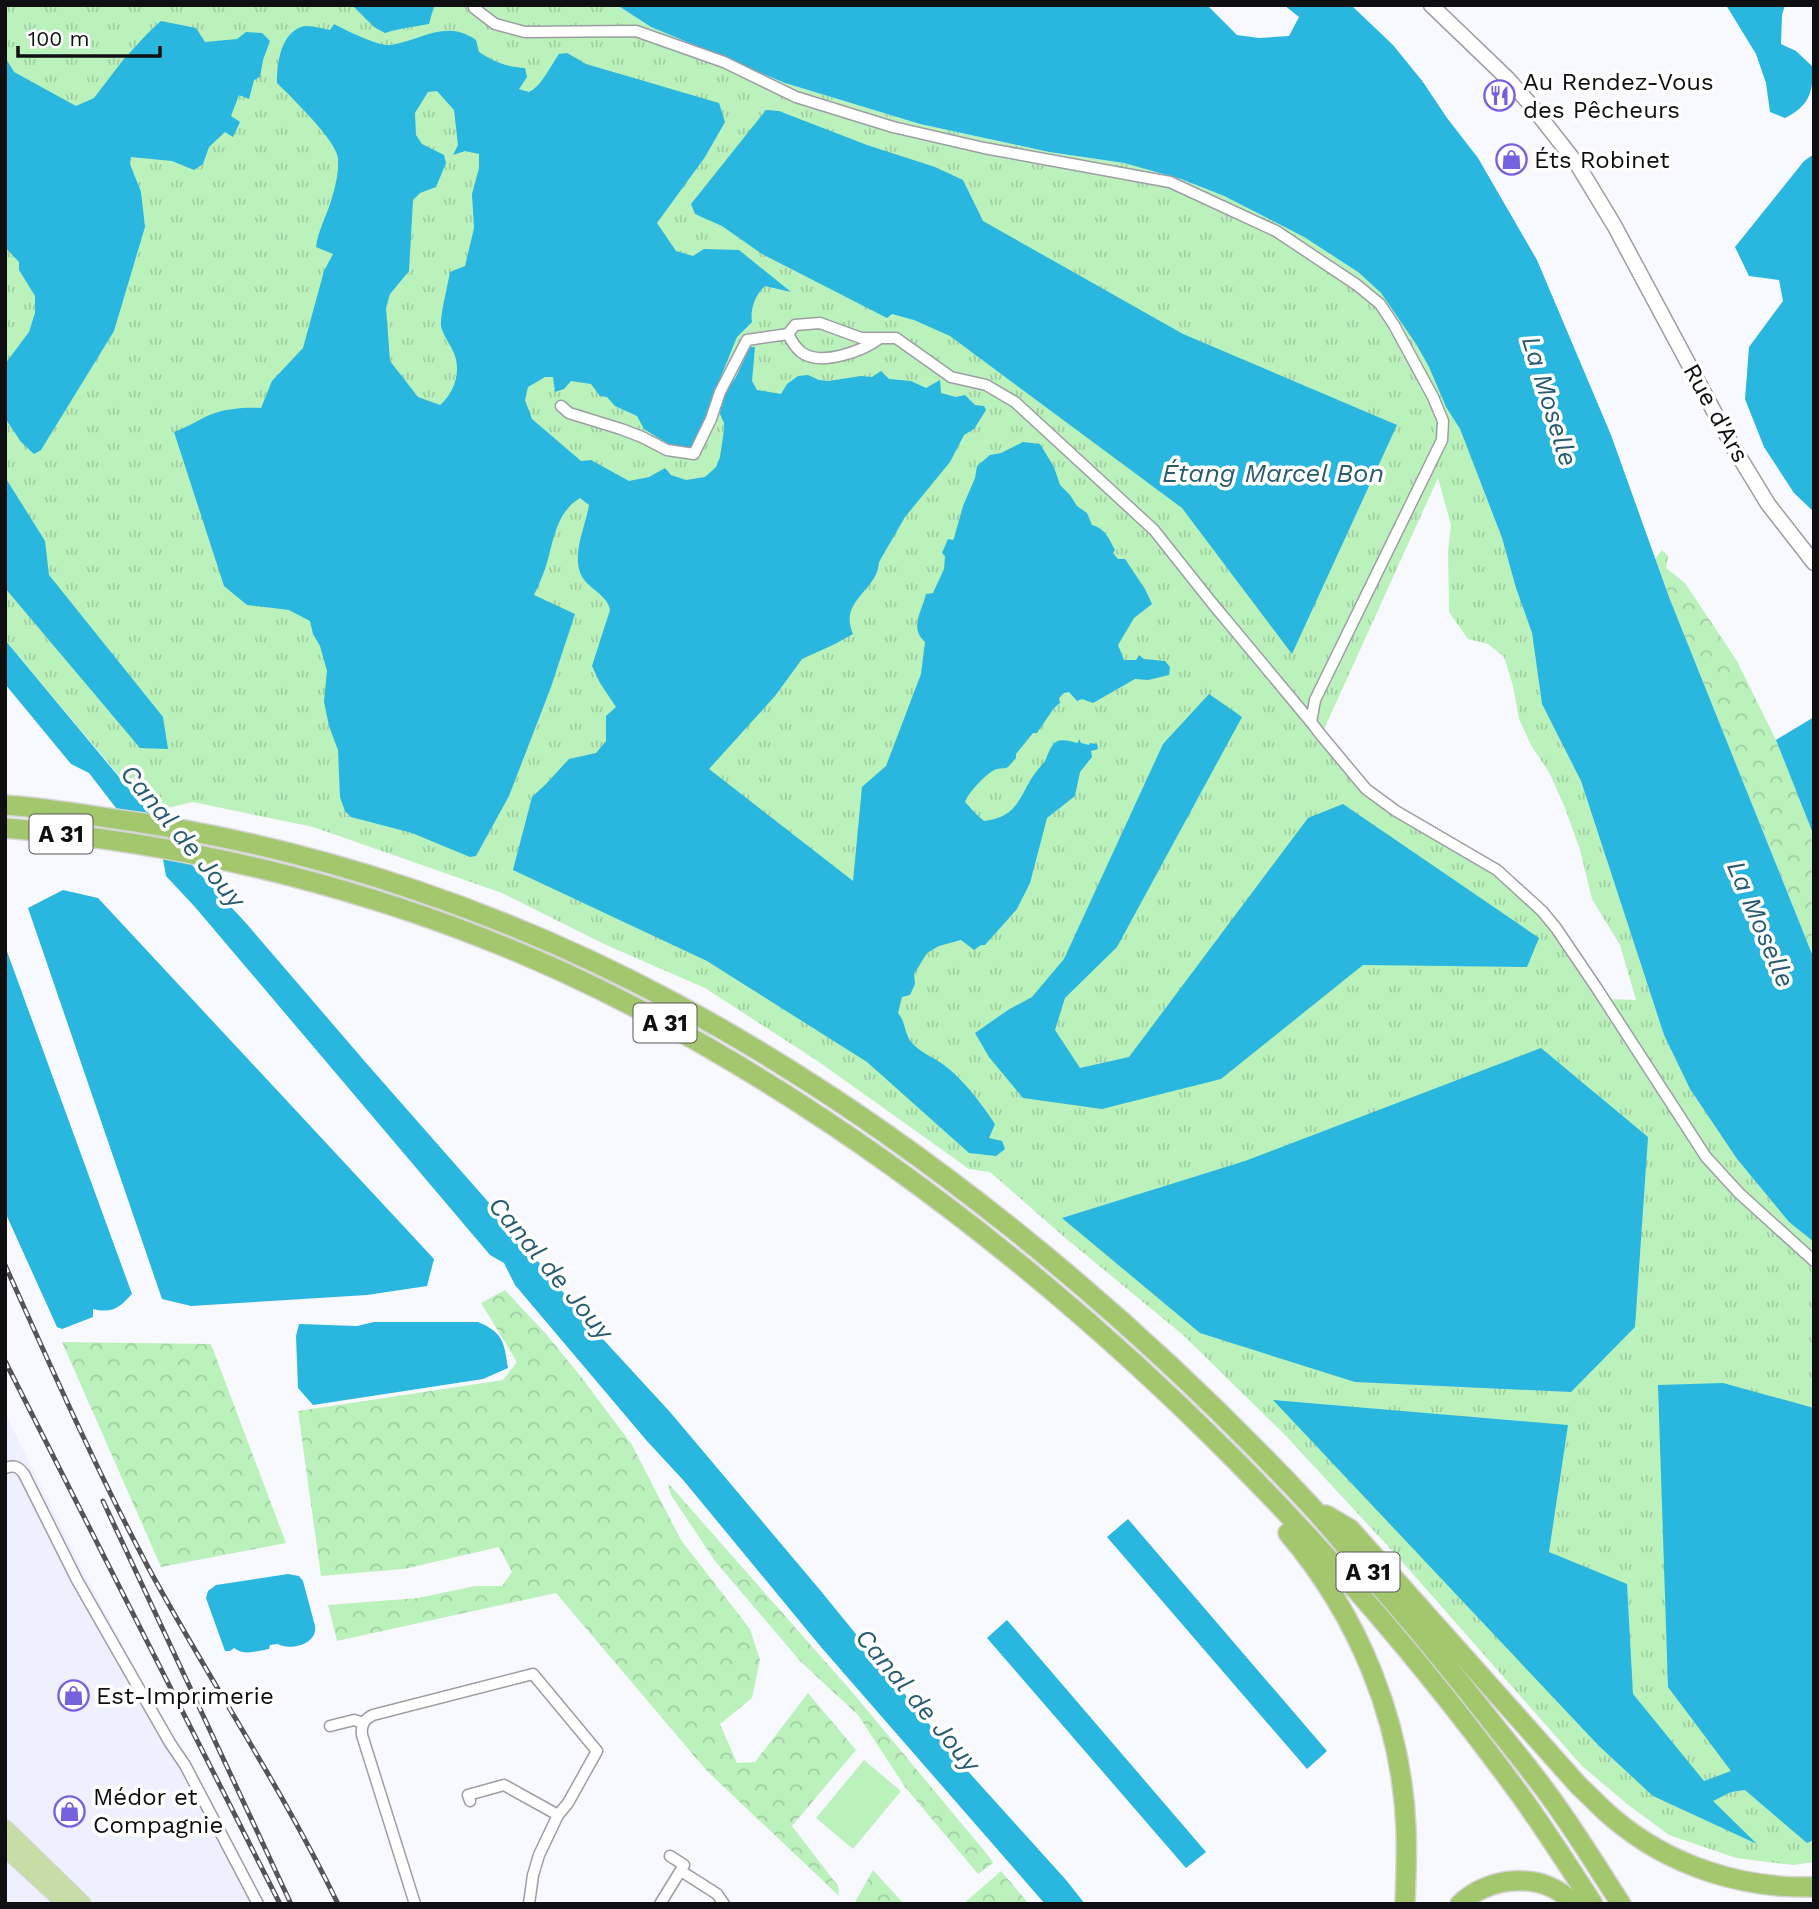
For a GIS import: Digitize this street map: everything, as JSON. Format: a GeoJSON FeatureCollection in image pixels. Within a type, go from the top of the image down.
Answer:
{"type":"FeatureCollection","features":[{"type":"Feature","properties":{"kind":"highway","name":"A 31"},"geometry":{"type":"LineString","coordinates":[[5,805],[97,816],[209,835],[359,873],[429,896],[535,936],[672,1001],[774,1061],[867,1121],[1018,1234],[1116,1318],[1171,1368],[1311,1506],[1440,1654],[1548,1794],[1621,1904]]}},
{"type":"Feature","properties":{"kind":"highway","name":"A 31"},"geometry":{"type":"LineString","coordinates":[[5,828],[117,841],[213,858],[355,894],[489,941],[609,994],[725,1057],[818,1115],[955,1212],[1060,1298],[1149,1376],[1301,1528],[1410,1654],[1522,1798],[1593,1904]]}},
{"type":"Feature","properties":{"kind":"highway"},"geometry":{"type":"LineString","coordinates":[[1188,1414],[1320,1573],[1368,1661],[1388,1717],[1403,1796],[1406,1829],[1405,1904]]}},
{"type":"Feature","properties":{"kind":"highway"},"geometry":{"type":"LineString","coordinates":[[1311,1506],[1350,1529],[1579,1786],[1615,1819],[1646,1842],[1707,1871],[1762,1884],[1814,1886]]}},
{"type":"Feature","properties":{"kind":"highway"},"geometry":{"type":"LineString","coordinates":[[1548,1794],[1621,1886],[1632,1904]]}},
{"type":"Feature","properties":{"kind":"highway"},"geometry":{"type":"LineString","coordinates":[[1460,1904],[1468,1896],[1486,1887],[1524,1880],[1555,1890],[1574,1904]]}},
{"type":"Feature","properties":{"kind":"main road","name":"Rue d'Ars"},"geometry":{"type":"LineString","coordinates":[[1431,5],[1507,78],[1557,137],[1597,194],[1732,445],[1768,503],[1814,563]]}},
{"type":"Feature","properties":{"kind":"main road"},"geometry":{"type":"LineString","coordinates":[[5,1828],[83,1904]]}},
{"type":"Feature","properties":{"kind":"main road"},"geometry":{"type":"LineString","coordinates":[[5,1848],[65,1904]]}},
{"type":"Feature","properties":{"kind":"street"},"geometry":{"type":"LineString","coordinates":[[474,5],[474,8],[495,24],[525,32],[636,31],[724,62],[796,97],[893,127],[984,148],[1170,182],[1276,232],[1357,285],[1380,304],[1433,397],[1443,421],[1442,440],[1315,700],[1311,722]]}},
{"type":"Feature","properties":{"kind":"street"},"geometry":{"type":"LineString","coordinates":[[561,406],[569,413],[642,437],[667,450],[694,454],[711,419],[720,392],[747,340],[788,334],[794,325],[820,323],[861,338],[896,338],[951,377],[986,385],[1015,402],[1154,530],[1366,789],[1396,811],[1497,870],[1542,911],[1596,987],[1706,1157],[1739,1193],[1814,1261]]}},
{"type":"Feature","properties":{"kind":"street"},"geometry":{"type":"LineString","coordinates":[[788,334],[798,350],[809,357],[850,354],[868,348],[880,338]]}},
{"type":"Feature","properties":{"kind":"street"},"geometry":{"type":"LineString","coordinates":[[5,1468],[18,1467],[24,1474],[77,1580],[185,1765],[258,1904]]}},
{"type":"Feature","properties":{"kind":"street"},"geometry":{"type":"LineString","coordinates":[[415,1904],[362,1735],[363,1723],[373,1715],[533,1674],[597,1751],[568,1803],[558,1815],[539,1855],[529,1904]]}},
{"type":"Feature","properties":{"kind":"street"},"geometry":{"type":"LineString","coordinates":[[330,1726],[354,1720],[363,1723]]}},
{"type":"Feature","properties":{"kind":"street"},"geometry":{"type":"LineString","coordinates":[[470,1801],[468,1795],[504,1785],[558,1815]]}},
{"type":"Feature","properties":{"kind":"street"},"geometry":{"type":"LineString","coordinates":[[660,1904],[684,1865],[670,1856]]}},
{"type":"Feature","properties":{"kind":"street"},"geometry":{"type":"LineString","coordinates":[[681,1871],[717,1894],[724,1904]]}},
{"type":"Feature","properties":{"kind":"shaded area"},"geometry":{"type":"Polygon","coordinates":[[[5,1413],[85,1575],[261,1904],[5,1904],[5,1413]]]}},
{"type":"Feature","properties":{"kind":"green space"},"geometry":{"type":"Polygon","coordinates":[[[5,5],[617,5],[651,27],[785,83],[920,124],[1049,152],[1124,163],[1181,179],[1224,196],[1304,237],[1358,272],[1381,293],[1416,344],[1446,407],[1460,429],[1502,538],[1532,633],[1542,704],[1581,781],[1664,1035],[1690,1089],[1737,1159],[1789,1222],[1814,1242],[1814,1862],[1793,1865],[1736,1858],[1669,1835],[1627,1804],[1582,1766],[1397,1556],[1285,1435],[1183,1335],[990,1172],[969,1169],[819,1062],[705,988],[606,945],[502,893],[313,827],[193,802],[158,810],[147,809],[5,640],[5,5]],[[1438,478],[1321,736],[1366,789],[1497,870],[1542,911],[1604,999],[1636,1000],[1620,945],[1592,899],[1580,850],[1565,808],[1550,774],[1531,745],[1519,719],[1504,657],[1488,644],[1468,639],[1449,612],[1448,551],[1451,525],[1438,478]]]}},
{"type":"Feature","properties":{"kind":"green space"},"geometry":{"type":"Polygon","coordinates":[[[1662,550],[1668,556],[1666,568],[1685,583],[1737,661],[1776,740],[1814,836],[1814,959],[1669,597],[1655,559],[1662,550]]]}},
{"type":"Feature","properties":{"kind":"green space"},"geometry":{"type":"Polygon","coordinates":[[[505,1290],[546,1334],[632,1445],[681,1540],[750,1629],[760,1660],[752,1698],[720,1724],[737,1763],[755,1762],[808,1693],[856,1750],[792,1826],[838,1886],[839,1896],[707,1771],[556,1593],[337,1641],[328,1605],[418,1598],[475,1586],[502,1586],[512,1572],[499,1547],[404,1569],[321,1576],[298,1411],[503,1380],[517,1362],[481,1303],[505,1290]]]}},
{"type":"Feature","properties":{"kind":"green space"},"geometry":{"type":"Polygon","coordinates":[[[62,1342],[211,1344],[286,1543],[161,1567],[62,1342]]]}},
{"type":"Feature","properties":{"kind":"green space"},"geometry":{"type":"Polygon","coordinates":[[[668,1483],[853,1693],[993,1863],[978,1874],[905,1787],[858,1715],[800,1661],[715,1561],[671,1495],[668,1483]]]}},
{"type":"Feature","properties":{"kind":"green space"},"geometry":{"type":"Polygon","coordinates":[[[864,1760],[901,1791],[853,1849],[816,1818],[864,1760]]]}},
{"type":"Feature","properties":{"kind":"green space"},"geometry":{"type":"Polygon","coordinates":[[[873,1870],[904,1904],[854,1904],[873,1870]]]}},
{"type":"Feature","properties":{"kind":"green space"},"geometry":{"type":"Polygon","coordinates":[[[1001,1871],[1029,1904],[963,1904],[1001,1871]]]}},
{"type":"Feature","properties":{"kind":"water"},"geometry":{"type":"Polygon","coordinates":[[[352,5],[434,5],[429,24],[385,33],[374,27],[352,5]]]}},
{"type":"Feature","properties":{"kind":"water","name":"La Moselle"},"geometry":{"type":"Polygon","coordinates":[[[617,5],[1207,5],[1237,35],[1259,38],[1289,36],[1299,17],[1284,5],[1351,5],[1393,45],[1478,158],[1537,260],[1611,435],[1669,597],[1814,959],[1814,1242],[1789,1222],[1737,1159],[1690,1089],[1664,1035],[1581,781],[1542,704],[1532,633],[1502,538],[1460,429],[1446,407],[1416,344],[1381,293],[1358,272],[1304,237],[1224,196],[1181,179],[1124,163],[1049,152],[920,124],[785,83],[651,27],[617,5]]]}},
{"type":"Feature","properties":{"kind":"water"},"geometry":{"type":"Polygon","coordinates":[[[1726,5],[1785,5],[1781,44],[1796,51],[1813,67],[1808,98],[1800,109],[1785,118],[1770,112],[1766,83],[1756,54],[1726,5]]]}},
{"type":"Feature","properties":{"kind":"water"},"geometry":{"type":"Polygon","coordinates":[[[161,21],[196,28],[205,42],[237,39],[246,32],[262,33],[270,41],[260,77],[254,80],[249,99],[239,95],[231,116],[240,122],[233,137],[225,132],[209,147],[203,164],[194,170],[172,161],[131,157],[130,164],[141,192],[145,227],[114,331],[41,450],[34,454],[21,442],[5,418],[5,364],[29,332],[35,313],[35,296],[19,270],[19,262],[5,247],[5,57],[14,72],[76,106],[94,98],[123,60],[161,21]]]}},
{"type":"Feature","properties":{"kind":"water"},"geometry":{"type":"Polygon","coordinates":[[[334,24],[362,38],[386,45],[444,31],[465,34],[476,40],[479,52],[485,56],[506,65],[525,68],[527,77],[519,89],[529,92],[542,81],[559,54],[567,53],[586,64],[719,103],[725,122],[705,157],[657,223],[676,251],[693,256],[704,249],[739,250],[791,292],[765,286],[758,294],[753,307],[752,322],[737,337],[715,391],[711,416],[694,451],[670,445],[644,429],[637,416],[615,406],[607,397],[600,396],[591,384],[571,381],[564,389],[555,392],[553,377],[545,377],[528,387],[525,400],[532,419],[581,461],[591,460],[629,481],[649,477],[665,468],[671,475],[686,480],[705,477],[716,467],[720,457],[724,430],[720,414],[722,397],[736,377],[750,347],[755,347],[752,381],[757,390],[781,394],[787,384],[798,376],[808,375],[828,381],[872,377],[881,371],[889,379],[911,381],[926,388],[940,380],[941,393],[956,397],[965,395],[975,405],[984,406],[986,410],[974,429],[964,435],[950,462],[905,517],[879,562],[872,581],[854,604],[850,622],[853,634],[802,659],[775,696],[709,769],[853,881],[862,787],[886,766],[921,674],[925,642],[918,631],[918,619],[926,594],[933,593],[944,569],[945,556],[942,553],[948,539],[954,538],[977,466],[990,455],[1001,453],[1023,442],[1040,444],[1054,467],[1060,485],[1077,506],[1087,513],[1092,525],[1106,534],[1115,550],[1113,553],[1118,559],[1125,559],[1145,589],[1152,604],[1134,618],[1118,645],[1124,660],[1136,660],[1139,655],[1144,659],[1165,661],[1170,667],[1169,675],[1148,680],[1135,679],[1093,703],[1082,699],[1077,701],[1069,692],[1064,693],[1059,698],[1060,703],[1008,767],[993,771],[974,788],[965,802],[984,821],[994,819],[1014,808],[1056,742],[1064,740],[1078,743],[1079,739],[1081,743],[1097,744],[1098,749],[1091,751],[1092,757],[1080,772],[1075,796],[1047,818],[1030,883],[1017,909],[985,945],[974,950],[961,940],[939,946],[927,953],[914,974],[915,984],[910,995],[902,997],[898,1013],[909,1039],[919,1050],[959,1078],[995,1124],[989,1138],[1002,1141],[1005,1149],[996,1156],[969,1153],[867,1062],[707,961],[513,870],[532,797],[569,759],[596,753],[606,741],[606,716],[616,707],[592,666],[610,610],[605,599],[582,577],[579,568],[579,547],[589,505],[580,498],[571,505],[560,521],[534,595],[575,614],[551,687],[509,796],[476,856],[470,857],[412,833],[351,817],[345,811],[340,797],[338,750],[324,702],[327,671],[310,621],[289,610],[247,605],[224,586],[174,432],[218,412],[261,408],[272,381],[303,348],[324,271],[333,254],[316,247],[335,186],[338,158],[322,130],[277,83],[278,67],[284,43],[294,31],[308,26],[330,30],[334,24]],[[437,91],[428,92],[415,113],[416,135],[422,144],[444,155],[446,163],[436,187],[420,193],[413,200],[409,271],[390,294],[386,308],[390,361],[418,397],[440,405],[452,389],[457,370],[455,356],[441,326],[443,308],[450,272],[465,266],[474,228],[472,194],[479,168],[479,154],[465,151],[453,155],[458,145],[454,110],[437,91]]]}},
{"type":"Feature","properties":{"kind":"water","name":"Étang Marcel Bon"},"geometry":{"type":"Polygon","coordinates":[[[766,110],[779,111],[867,145],[935,167],[963,180],[983,221],[1183,334],[1397,425],[1292,654],[1182,508],[950,336],[914,320],[892,314],[887,318],[762,254],[722,226],[695,214],[691,204],[766,110]]]}},
{"type":"Feature","properties":{"kind":"water"},"geometry":{"type":"Polygon","coordinates":[[[1814,154],[1814,512],[1794,493],[1764,447],[1745,399],[1749,347],[1783,301],[1779,280],[1749,276],[1735,247],[1804,161],[1814,154]]]}},
{"type":"Feature","properties":{"kind":"water"},"geometry":{"type":"Polygon","coordinates":[[[5,477],[45,541],[49,575],[163,717],[168,749],[140,748],[5,588],[5,477]]]}},
{"type":"Feature","properties":{"kind":"water"},"geometry":{"type":"Polygon","coordinates":[[[5,640],[198,872],[245,922],[505,1221],[589,1324],[670,1412],[965,1768],[1085,1904],[1045,1904],[821,1647],[684,1481],[515,1285],[504,1263],[490,1255],[166,876],[163,859],[116,808],[89,773],[71,764],[5,684],[5,640]]]}},
{"type":"Feature","properties":{"kind":"water"},"geometry":{"type":"Polygon","coordinates":[[[1209,694],[1242,717],[1117,947],[1065,998],[1055,1030],[1080,1068],[1129,1057],[1308,818],[1343,804],[1539,938],[1527,967],[1363,965],[1221,1079],[1102,1109],[1023,1098],[989,1057],[975,1033],[1032,997],[1064,959],[1163,744],[1209,694]]]}},
{"type":"Feature","properties":{"kind":"water"},"geometry":{"type":"Polygon","coordinates":[[[1814,717],[1814,836],[1776,740],[1814,717]]]}},
{"type":"Feature","properties":{"kind":"water"},"geometry":{"type":"Polygon","coordinates":[[[63,890],[98,898],[434,1259],[427,1286],[367,1295],[191,1306],[162,1299],[28,908],[63,890]]]}},
{"type":"Feature","properties":{"kind":"water"},"geometry":{"type":"Polygon","coordinates":[[[5,946],[132,1294],[116,1308],[106,1311],[93,1309],[93,1317],[62,1329],[57,1327],[5,1212],[5,946]]]}},
{"type":"Feature","properties":{"kind":"water"},"geometry":{"type":"Polygon","coordinates":[[[1541,1048],[1648,1137],[1635,1327],[1571,1392],[1355,1382],[1200,1333],[1062,1218],[1245,1161],[1541,1048]]]}},
{"type":"Feature","properties":{"kind":"water"},"geometry":{"type":"Polygon","coordinates":[[[374,1322],[478,1322],[498,1335],[508,1368],[483,1379],[313,1405],[298,1388],[296,1336],[299,1324],[357,1326],[374,1322]]]}},
{"type":"Feature","properties":{"kind":"water"},"geometry":{"type":"Polygon","coordinates":[[[1723,1383],[1814,1408],[1814,1840],[1807,1843],[1745,1790],[1731,1792],[1713,1801],[1757,1844],[1653,1796],[1599,1746],[1273,1400],[1568,1425],[1549,1552],[1627,1584],[1633,1694],[1704,1781],[1731,1771],[1668,1687],[1658,1385],[1723,1383]]]}},
{"type":"Feature","properties":{"kind":"water"},"geometry":{"type":"Polygon","coordinates":[[[1128,1519],[1327,1751],[1307,1769],[1107,1537],[1128,1519]]]}},
{"type":"Feature","properties":{"kind":"water"},"geometry":{"type":"Polygon","coordinates":[[[288,1574],[299,1576],[303,1581],[315,1626],[312,1637],[296,1646],[278,1644],[255,1652],[242,1652],[234,1648],[225,1651],[206,1598],[208,1591],[216,1585],[288,1574]]]}},
{"type":"Feature","properties":{"kind":"water"},"geometry":{"type":"Polygon","coordinates":[[[1007,1620],[1206,1852],[1186,1868],[987,1638],[1007,1620]]]}},
{"type":"Feature","properties":{"kind":"railway"},"geometry":{"type":"LineString","coordinates":[[5,1265],[92,1455],[148,1567],[293,1818],[338,1904]]}},
{"type":"Feature","properties":{"kind":"railway"},"geometry":{"type":"LineString","coordinates":[[5,1361],[280,1904]]}},
{"type":"Feature","properties":{"kind":"railway"},"geometry":{"type":"LineString","coordinates":[[103,1501],[291,1904]]}},
{"type":"Feature","properties":{"kind":"place","name":"Au Rendez-Vous des Pêcheurs"},"geometry":{"type":"Point","coordinates":[1500,96]}},
{"type":"Feature","properties":{"kind":"place","name":"Éts Robinet"},"geometry":{"type":"Point","coordinates":[1511,160]}},
{"type":"Feature","properties":{"kind":"place","name":"Est-Imprimerie"},"geometry":{"type":"Point","coordinates":[73,1696]}},
{"type":"Feature","properties":{"kind":"place","name":"Médor et Compagnie"},"geometry":{"type":"Point","coordinates":[70,1811]}},
{"type":"Feature","properties":{"kind":"water label","name":"Canal de Jouy"},"geometry":{"type":"Point","coordinates":[183,836]}},
{"type":"Feature","properties":{"kind":"water label","name":"Canal de Jouy"},"geometry":{"type":"Point","coordinates":[551,1268]}},
{"type":"Feature","properties":{"kind":"water label","name":"Canal de Jouy"},"geometry":{"type":"Point","coordinates":[918,1700]}}]}
